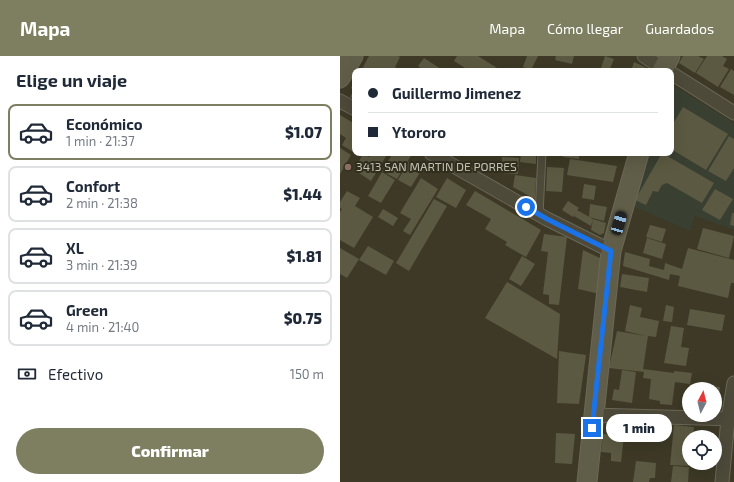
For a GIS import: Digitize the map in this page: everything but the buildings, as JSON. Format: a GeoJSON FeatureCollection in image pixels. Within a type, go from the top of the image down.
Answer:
{"type":"FeatureCollection","features":[{"type":"Feature","properties":{"kind":"street"},"geometry":{"type":"LineString","coordinates":[[340,78],[353,56]]}},
{"type":"Feature","properties":{"kind":"street"},"geometry":{"type":"LineString","coordinates":[[644,56],[667,68]]}},
{"type":"Feature","properties":{"kind":"street"},"geometry":{"type":"LineString","coordinates":[[674,73],[734,113]]}},
{"type":"Feature","properties":{"kind":"street"},"geometry":{"type":"LineString","coordinates":[[340,101],[352,107]]}},
{"type":"Feature","properties":{"kind":"street"},"geometry":{"type":"LineString","coordinates":[[436,156],[539,215],[611,251]]}},
{"type":"Feature","properties":{"kind":"street"},"geometry":{"type":"LineString","coordinates":[[587,482],[611,251],[638,156]]}},
{"type":"Feature","properties":{"kind":"street"},"geometry":{"type":"LineString","coordinates":[[722,482],[731,419],[734,383]]}},
{"type":"Feature","properties":{"kind":"street"},"geometry":{"type":"LineString","coordinates":[[593,415],[731,419]]}},
{"type":"Feature","properties":{"kind":"lane"},"geometry":{"type":"LineString","coordinates":[[539,215],[542,156]]}},
{"type":"Feature","properties":{"kind":"shaded area"},"geometry":{"type":"Polygon","coordinates":[[[674,86],[734,123],[734,230],[695,216],[690,231],[630,205],[645,156],[674,156],[674,86]]]}},
{"type":"Feature","properties":{"kind":"place","name":"3413 SAN MARTIN DE PORRES"},"geometry":{"type":"Point","coordinates":[348,167]}},
{"type":"Feature","properties":{"kind":"route"},"geometry":{"type":"LineString","coordinates":[[526,207],[611,251],[592,428]]}}]}
